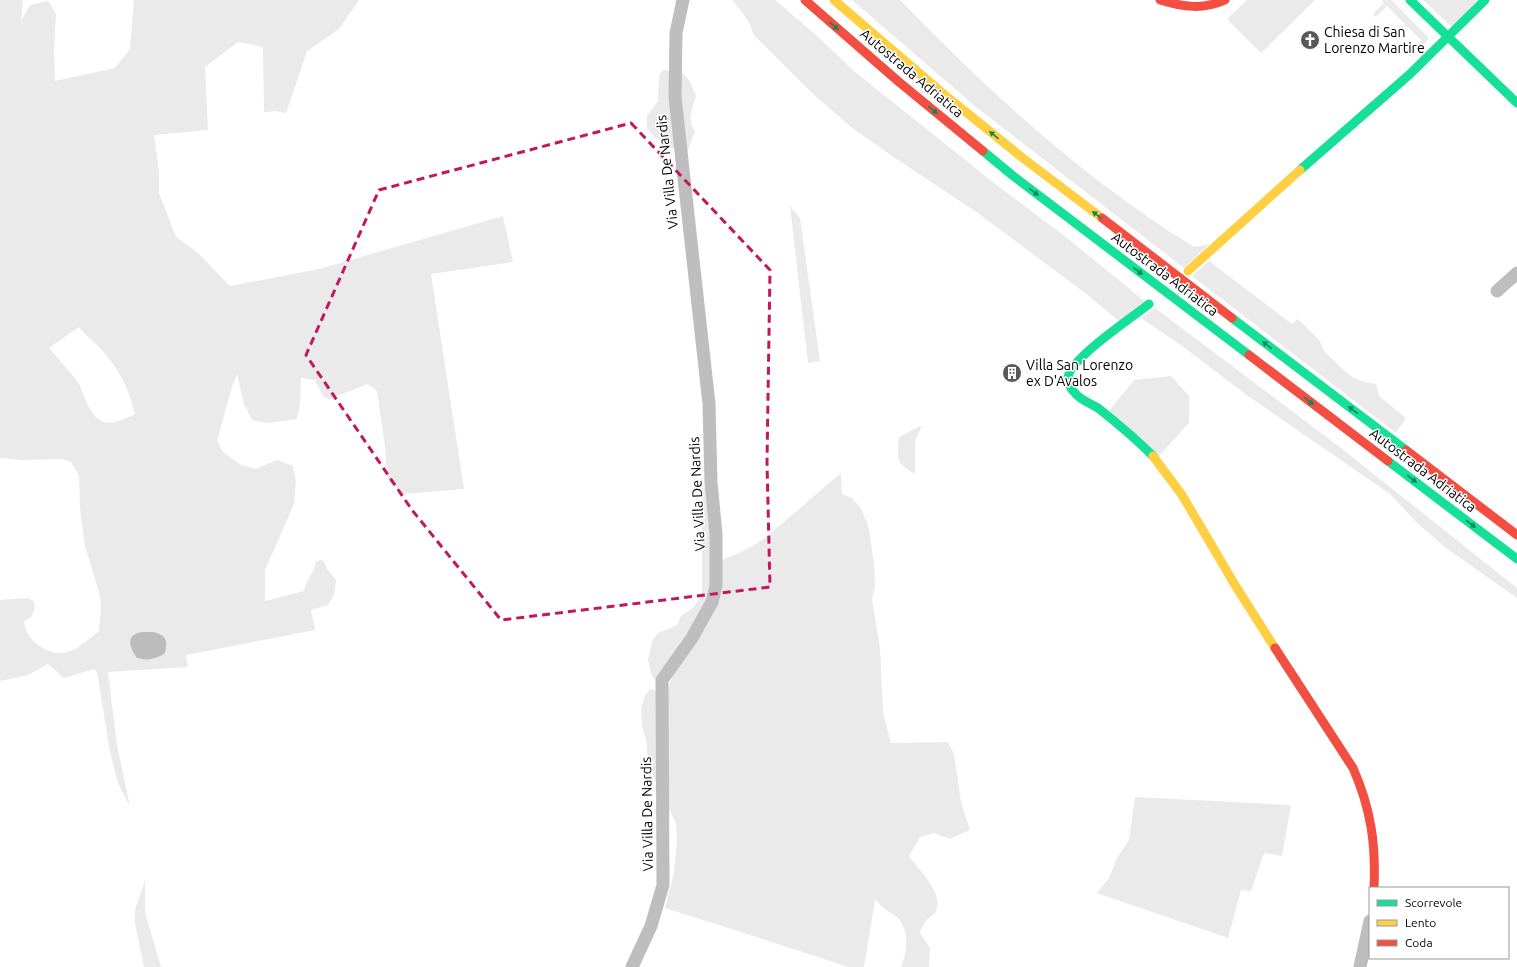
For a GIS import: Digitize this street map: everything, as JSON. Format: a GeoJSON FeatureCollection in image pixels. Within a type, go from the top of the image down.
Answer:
{"type":"FeatureCollection","features":[{"type":"Feature","properties":{"kind":"main road","name":"Autostrada Adriatica"},"geometry":{"type":"LineString","coordinates":[[805,0],[899,82],[1012,175],[1517,559]]}},
{"type":"Feature","properties":{"kind":"main road","name":"Autostrada Adriatica"},"geometry":{"type":"LineString","coordinates":[[834,0],[946,96],[1024,159],[1517,535]]}},
{"type":"Feature","properties":{"kind":"main road"},"geometry":{"type":"LineString","coordinates":[[1160,0],[1195,8],[1208,7],[1225,0]]}},
{"type":"Feature","properties":{"kind":"main road"},"geometry":{"type":"LineString","coordinates":[[1410,0],[1517,103]]}},
{"type":"Feature","properties":{"kind":"main road"},"geometry":{"type":"LineString","coordinates":[[1188,271],[1277,190],[1387,95],[1485,0]]}},
{"type":"Feature","properties":{"kind":"main road"},"geometry":{"type":"LineString","coordinates":[[1149,304],[1094,347],[1080,360],[1068,376],[1069,384],[1076,394],[1088,401],[1110,418],[1136,440],[1160,465],[1176,487],[1235,585],[1353,768],[1369,809],[1375,862],[1374,887]]}},
{"type":"Feature","properties":{"kind":"street","name":"Via Villa De Nardis"},"geometry":{"type":"LineString","coordinates":[[632,967],[651,926],[663,885],[662,680],[692,638],[712,602],[716,586],[716,534],[711,482],[709,404],[675,98],[676,33],[683,0]]}},
{"type":"Feature","properties":{"kind":"street"},"geometry":{"type":"LineString","coordinates":[[1497,291],[1517,273]]}},
{"type":"Feature","properties":{"kind":"street"},"geometry":{"type":"LineString","coordinates":[[1360,967],[1369,926]]}},
{"type":"Feature","properties":{"kind":"highlighted area"},"geometry":{"type":"Polygon","coordinates":[[[631,123],[770,270],[767,462],[770,587],[501,620],[412,510],[306,355],[379,190],[631,123]]]}},
{"type":"Feature","properties":{"kind":"shaded area"},"geometry":{"type":"Polygon","coordinates":[[[0,0],[23,0],[21,21],[30,5],[48,1],[56,14],[54,49],[55,81],[115,68],[130,49],[134,0],[359,0],[339,29],[307,51],[286,113],[276,111],[264,112],[263,47],[238,42],[205,67],[208,130],[154,135],[159,172],[159,193],[176,237],[197,252],[230,286],[319,269],[503,216],[513,262],[431,274],[464,489],[403,494],[389,482],[377,391],[368,384],[329,399],[323,396],[315,380],[301,378],[300,403],[297,419],[268,423],[252,420],[244,404],[237,374],[217,441],[223,452],[241,465],[255,469],[277,460],[293,466],[296,481],[294,504],[265,570],[265,601],[304,591],[306,583],[314,570],[316,562],[320,560],[324,561],[327,569],[336,580],[334,595],[328,605],[311,610],[315,630],[186,655],[188,667],[108,672],[117,745],[130,807],[118,783],[110,752],[97,672],[94,669],[64,678],[48,664],[28,675],[0,681],[0,600],[27,598],[34,601],[35,608],[31,617],[24,621],[26,631],[37,644],[46,650],[55,653],[70,651],[85,643],[99,631],[101,606],[99,592],[85,546],[80,509],[79,475],[71,462],[61,459],[22,460],[0,458],[0,0]],[[79,327],[49,348],[79,384],[91,410],[95,417],[100,421],[112,423],[135,414],[130,395],[112,362],[79,327]]]}},
{"type":"Feature","properties":{"kind":"shaded area"},"geometry":{"type":"Polygon","coordinates":[[[732,0],[775,0],[815,34],[854,71],[998,186],[1071,241],[1148,304],[1121,323],[1085,293],[975,211],[851,127],[813,94],[753,34],[748,20],[732,0]]]}},
{"type":"Feature","properties":{"kind":"shaded area"},"geometry":{"type":"Polygon","coordinates":[[[852,0],[900,0],[1003,101],[1077,164],[1154,221],[1194,247],[1210,244],[1184,268],[976,107],[852,0]]]}},
{"type":"Feature","properties":{"kind":"shaded area"},"geometry":{"type":"Polygon","coordinates":[[[1247,0],[1315,0],[1261,53],[1227,19],[1247,0]]]}},
{"type":"Feature","properties":{"kind":"shaded area"},"geometry":{"type":"Polygon","coordinates":[[[1382,0],[1391,0],[1429,38],[1422,46],[1419,44],[1422,41],[1387,6],[1376,17],[1373,14],[1384,3],[1382,0]]]}},
{"type":"Feature","properties":{"kind":"shaded area"},"geometry":{"type":"Polygon","coordinates":[[[1423,0],[1477,0],[1454,29],[1423,0]]]}},
{"type":"Feature","properties":{"kind":"shaded area"},"geometry":{"type":"Polygon","coordinates":[[[663,70],[682,73],[688,79],[696,96],[691,118],[692,127],[695,131],[688,150],[677,151],[654,137],[647,128],[647,116],[658,101],[659,76],[663,70]]]}},
{"type":"Feature","properties":{"kind":"shaded area"},"geometry":{"type":"Polygon","coordinates":[[[790,206],[800,218],[820,361],[808,363],[790,206]]]}},
{"type":"Feature","properties":{"kind":"shaded area"},"geometry":{"type":"Polygon","coordinates":[[[1209,261],[1292,324],[1298,319],[1319,340],[1325,352],[1349,375],[1361,381],[1376,384],[1379,396],[1406,418],[1396,433],[1192,276],[1209,261]]]}},
{"type":"Feature","properties":{"kind":"shaded area"},"geometry":{"type":"Polygon","coordinates":[[[1155,308],[1341,448],[1517,588],[1517,598],[1446,548],[1416,522],[1390,494],[1248,396],[1182,346],[1141,318],[1155,308]]]}},
{"type":"Feature","properties":{"kind":"shaded area"},"geometry":{"type":"Polygon","coordinates":[[[1171,376],[1189,396],[1189,423],[1157,458],[1108,412],[1134,380],[1171,376]]]}},
{"type":"Feature","properties":{"kind":"shaded area"},"geometry":{"type":"Polygon","coordinates":[[[922,425],[915,441],[915,474],[904,467],[899,459],[899,437],[922,425]]]}},
{"type":"Feature","properties":{"kind":"shaded area"},"geometry":{"type":"Polygon","coordinates":[[[841,473],[842,494],[852,498],[860,507],[867,522],[870,535],[875,586],[872,600],[880,648],[883,713],[891,743],[948,742],[954,754],[961,802],[970,830],[950,839],[934,833],[920,837],[909,856],[930,883],[937,898],[935,913],[927,919],[920,933],[930,948],[929,967],[901,967],[906,949],[905,931],[899,919],[875,900],[864,967],[848,967],[665,908],[674,873],[677,839],[676,823],[668,807],[665,709],[669,685],[676,669],[698,639],[719,561],[743,551],[765,538],[841,473]]]}},
{"type":"Feature","properties":{"kind":"shaded area"},"geometry":{"type":"Polygon","coordinates":[[[708,487],[712,565],[708,601],[692,630],[656,681],[651,674],[648,659],[653,639],[658,633],[678,624],[681,616],[694,607],[702,594],[702,488],[708,487]]]}},
{"type":"Feature","properties":{"kind":"shaded area"},"geometry":{"type":"Polygon","coordinates":[[[153,632],[161,635],[165,639],[165,653],[152,659],[137,658],[130,643],[132,637],[138,633],[153,632]]]}},
{"type":"Feature","properties":{"kind":"shaded area"},"geometry":{"type":"Polygon","coordinates":[[[650,689],[657,691],[658,788],[647,753],[647,744],[642,726],[641,708],[645,695],[650,689]]]}},
{"type":"Feature","properties":{"kind":"shaded area"},"geometry":{"type":"Polygon","coordinates":[[[1135,797],[1291,805],[1282,856],[1264,853],[1251,891],[1241,890],[1228,938],[1097,893],[1109,878],[1117,858],[1129,840],[1135,797]]]}},
{"type":"Feature","properties":{"kind":"shaded area"},"geometry":{"type":"Polygon","coordinates":[[[145,880],[145,913],[161,967],[144,967],[135,923],[135,910],[145,880]]]}},
{"type":"Feature","properties":{"kind":"traffic: fast"},"geometry":{"type":"LineString","coordinates":[[1410,0],[1517,103]]}},
{"type":"Feature","properties":{"kind":"traffic: fast"},"geometry":{"type":"LineString","coordinates":[[1300,170],[1410,74],[1485,0]]}},
{"type":"Feature","properties":{"kind":"traffic: fast"},"geometry":{"type":"LineString","coordinates":[[983,151],[1012,175],[1249,355]]}},
{"type":"Feature","properties":{"kind":"traffic: fast"},"geometry":{"type":"LineString","coordinates":[[1149,304],[1104,338],[1080,359],[1072,369],[1068,379],[1071,388],[1077,395],[1098,408],[1153,456]]}},
{"type":"Feature","properties":{"kind":"traffic: fast"},"geometry":{"type":"LineString","coordinates":[[1232,318],[1406,450]]}},
{"type":"Feature","properties":{"kind":"traffic: fast"},"geometry":{"type":"LineString","coordinates":[[1388,461],[1517,559]]}},
{"type":"Feature","properties":{"kind":"traffic: slow"},"geometry":{"type":"LineString","coordinates":[[834,0],[946,96],[1024,159],[1102,218]]}},
{"type":"Feature","properties":{"kind":"traffic: slow"},"geometry":{"type":"LineString","coordinates":[[1188,271],[1300,170]]}},
{"type":"Feature","properties":{"kind":"traffic: slow"},"geometry":{"type":"LineString","coordinates":[[1153,456],[1182,495],[1235,585],[1275,648]]}},
{"type":"Feature","properties":{"kind":"traffic: jam"},"geometry":{"type":"LineString","coordinates":[[805,0],[899,82],[983,151]]}},
{"type":"Feature","properties":{"kind":"traffic: jam"},"geometry":{"type":"LineString","coordinates":[[1160,0],[1185,6],[1209,5],[1225,0]]}},
{"type":"Feature","properties":{"kind":"traffic: jam"},"geometry":{"type":"LineString","coordinates":[[1102,218],[1232,318]]}},
{"type":"Feature","properties":{"kind":"traffic: jam"},"geometry":{"type":"LineString","coordinates":[[1249,355],[1388,461]]}},
{"type":"Feature","properties":{"kind":"traffic: jam"},"geometry":{"type":"LineString","coordinates":[[1406,450],[1517,535]]}},
{"type":"Feature","properties":{"kind":"traffic: jam"},"geometry":{"type":"LineString","coordinates":[[1275,648],[1353,768],[1364,798],[1371,827],[1374,856],[1374,887]]}},
{"type":"Feature","properties":{"kind":"place","name":"Chiesa di San Lorenzo Martire"},"geometry":{"type":"Point","coordinates":[1310,40]}},
{"type":"Feature","properties":{"kind":"place","name":"Villa San Lorenzo ex D'Avalos"},"geometry":{"type":"Point","coordinates":[1012,373]}}]}
